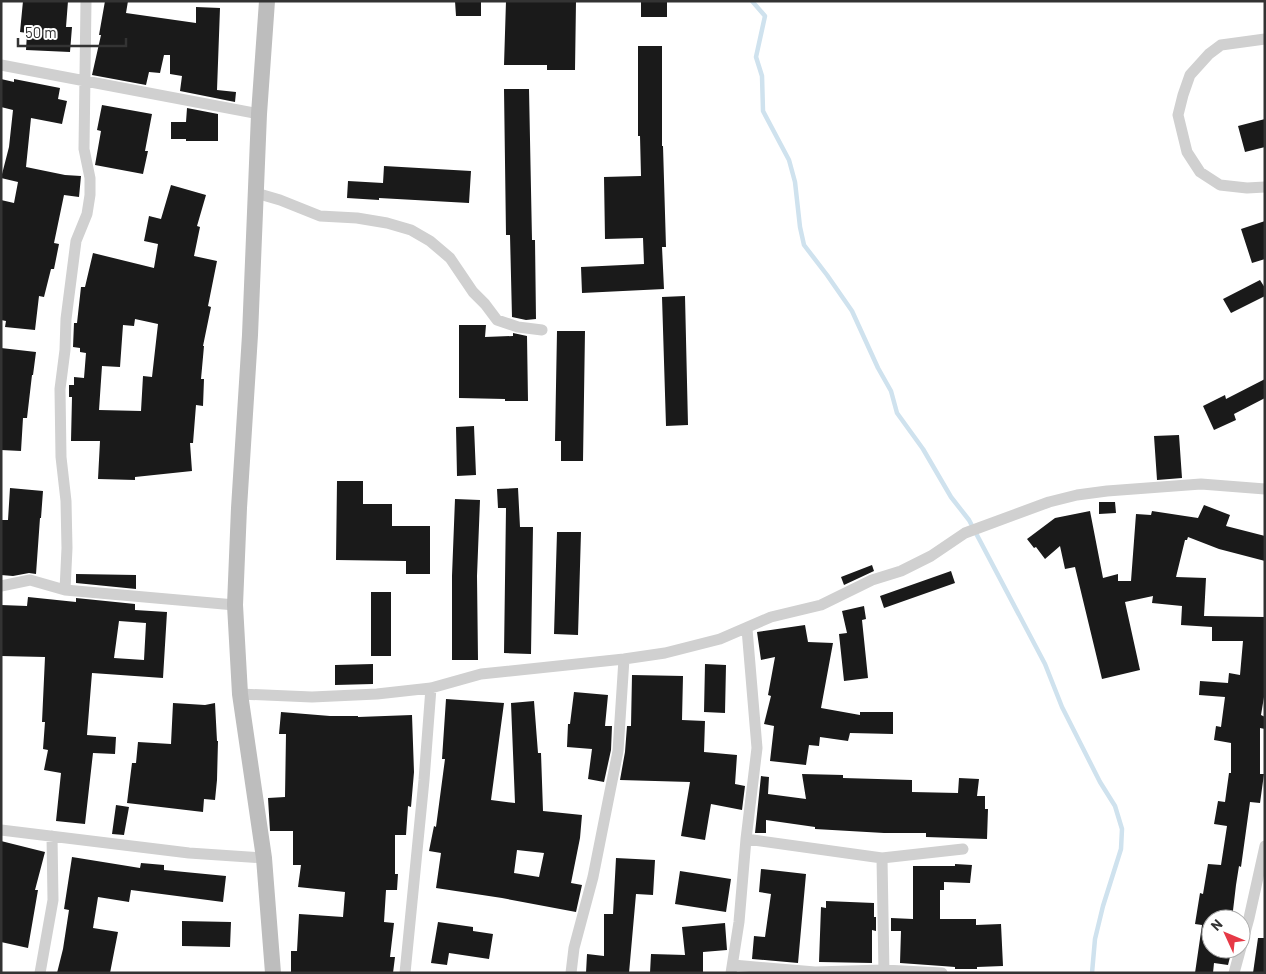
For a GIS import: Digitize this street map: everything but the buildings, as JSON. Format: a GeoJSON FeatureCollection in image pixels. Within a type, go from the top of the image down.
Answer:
{"type":"FeatureCollection","features":[{"type":"Feature","properties":{"kind":"main road"},"geometry":{"type":"LineString","coordinates":[[267,1],[258,114],[250,335],[236,605],[240,694],[264,858],[272,973]]}},
{"type":"Feature","properties":{"kind":"street"},"geometry":{"type":"LineString","coordinates":[[65,590],[66,520],[61,457],[60,389],[65,350],[66,319],[76,241],[87,214],[90,195],[90,178],[84,149],[86,119],[84,82],[86,1]]}},
{"type":"Feature","properties":{"kind":"street"},"geometry":{"type":"LineString","coordinates":[[1265,39],[1221,45],[1209,54],[1190,75],[1178,116],[1187,152],[1200,172],[1220,185],[1247,188],[1265,187]]}},
{"type":"Feature","properties":{"kind":"street"},"geometry":{"type":"LineString","coordinates":[[1,65],[258,114]]}},
{"type":"Feature","properties":{"kind":"street"},"geometry":{"type":"LineString","coordinates":[[256,193],[280,200],[320,216],[357,218],[387,223],[411,230],[430,241],[450,258],[473,292],[497,320],[518,327],[542,330]]}},
{"type":"Feature","properties":{"kind":"street"},"geometry":{"type":"LineString","coordinates":[[240,694],[312,697],[377,694],[431,688],[481,674],[666,653],[720,639],[747,629],[771,617],[821,605],[872,580],[901,571],[931,556],[966,533],[1050,502],[1107,490],[1200,484],[1265,490]]}},
{"type":"Feature","properties":{"kind":"street"},"geometry":{"type":"LineString","coordinates":[[1,586],[30,580],[65,590],[236,605]]}},
{"type":"Feature","properties":{"kind":"street"},"geometry":{"type":"LineString","coordinates":[[747,629],[757,748],[746,839],[740,922],[732,969],[942,973]]}},
{"type":"Feature","properties":{"kind":"street"},"geometry":{"type":"LineString","coordinates":[[571,973],[574,948],[593,877],[618,751],[624,659]]}},
{"type":"Feature","properties":{"kind":"street"},"geometry":{"type":"LineString","coordinates":[[405,973],[431,688]]}},
{"type":"Feature","properties":{"kind":"street"},"geometry":{"type":"LineString","coordinates":[[1,830],[189,853],[264,858]]}},
{"type":"Feature","properties":{"kind":"street"},"geometry":{"type":"LineString","coordinates":[[40,973],[53,900],[52,836]]}},
{"type":"Feature","properties":{"kind":"street"},"geometry":{"type":"LineString","coordinates":[[746,839],[882,858],[963,849]]}},
{"type":"Feature","properties":{"kind":"street"},"geometry":{"type":"LineString","coordinates":[[1234,973],[1249,918],[1265,846]]}},
{"type":"Feature","properties":{"kind":"street"},"geometry":{"type":"LineString","coordinates":[[882,858],[884,971]]}},
{"type":"Feature","properties":{"kind":"waterway"},"geometry":{"type":"LineString","coordinates":[[752,1],[765,16],[756,57],[762,76],[763,111],[789,160],[795,182],[804,245],[852,311],[878,368],[891,391],[897,413],[923,449],[951,497],[969,520],[1045,664],[1062,707],[1100,782],[1115,806],[1122,829],[1121,849],[1095,939],[1092,973]]}}]}
